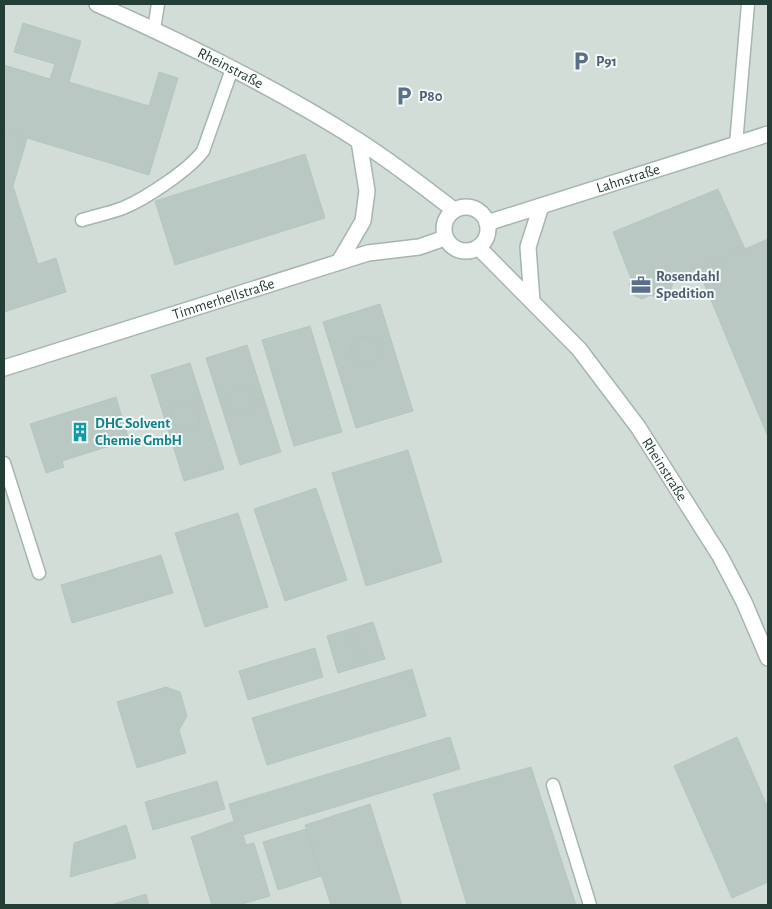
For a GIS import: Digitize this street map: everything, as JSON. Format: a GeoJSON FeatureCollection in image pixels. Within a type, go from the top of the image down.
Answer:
{"type":"FeatureCollection","features":[{"type":"Feature","properties":{"kind":"street","name":"Rheinstraße"},"geometry":{"type":"LineString","coordinates":[[97,4],[154,29],[232,69],[359,141],[454,210]]}},
{"type":"Feature","properties":{"kind":"street","name":"Lahnstraße"},"geometry":{"type":"LineString","coordinates":[[487,223],[768,134]]}},
{"type":"Feature","properties":{"kind":"street"},"geometry":{"type":"LineString","coordinates":[[339,262],[362,221],[367,191],[359,141]]}},
{"type":"Feature","properties":{"kind":"street"},"geometry":{"type":"LineString","coordinates":[[532,301],[528,247],[541,206]]}},
{"type":"Feature","properties":{"kind":"street"},"geometry":{"type":"LineString","coordinates":[[463,207],[474,208],[482,214],[487,223],[486,239],[479,248],[472,251],[462,251],[452,247],[445,238],[443,228],[446,218],[454,210],[463,207]]}},
{"type":"Feature","properties":{"kind":"street","name":"Timmerhellstraße"},"geometry":{"type":"LineString","coordinates":[[4,368],[368,253],[419,247],[445,238]]}},
{"type":"Feature","properties":{"kind":"street","name":"Rheinstraße"},"geometry":{"type":"LineString","coordinates":[[479,248],[578,349],[638,427],[720,556],[744,602],[768,658]]}},
{"type":"Feature","properties":{"kind":"lane"},"geometry":{"type":"LineString","coordinates":[[154,29],[158,4]]}},
{"type":"Feature","properties":{"kind":"lane"},"geometry":{"type":"LineString","coordinates":[[736,144],[748,4]]}},
{"type":"Feature","properties":{"kind":"lane"},"geometry":{"type":"LineString","coordinates":[[82,220],[123,208],[173,178],[195,161],[203,151],[232,69]]}},
{"type":"Feature","properties":{"kind":"lane"},"geometry":{"type":"LineString","coordinates":[[4,463],[39,572]]}},
{"type":"Feature","properties":{"kind":"lane"},"geometry":{"type":"LineString","coordinates":[[553,786],[590,905]]}},
{"type":"Feature","properties":{"kind":"shaded area"},"geometry":{"type":"Polygon","coordinates":[[[4,4],[768,4],[768,905],[4,905],[4,4]]]}},
{"type":"Feature","properties":{"kind":"building"},"geometry":{"type":"Polygon","coordinates":[[[23,23],[81,41],[69,82],[149,106],[159,72],[178,78],[149,175],[4,131],[4,65],[50,79],[55,64],[14,52],[23,23]]]}},
{"type":"Feature","properties":{"kind":"building"},"geometry":{"type":"Polygon","coordinates":[[[4,131],[27,139],[13,186],[38,264],[56,258],[66,292],[4,312],[4,131]]]}},
{"type":"Feature","properties":{"kind":"building"},"geometry":{"type":"Polygon","coordinates":[[[305,154],[325,218],[175,265],[155,201],[305,154]]]}},
{"type":"Feature","properties":{"kind":"building"},"geometry":{"type":"Polygon","coordinates":[[[718,189],[745,249],[674,279],[671,289],[655,297],[651,295],[642,299],[633,295],[629,284],[631,279],[613,232],[718,189]]]}},
{"type":"Feature","properties":{"kind":"building"},"geometry":{"type":"Polygon","coordinates":[[[768,239],[768,437],[698,269],[768,239]]]}},
{"type":"Feature","properties":{"kind":"building"},"geometry":{"type":"Polygon","coordinates":[[[380,304],[413,411],[356,428],[323,322],[380,304]]]}},
{"type":"Feature","properties":{"kind":"building"},"geometry":{"type":"Polygon","coordinates":[[[310,326],[342,432],[294,446],[262,340],[310,326]]]}},
{"type":"Feature","properties":{"kind":"building"},"geometry":{"type":"Polygon","coordinates":[[[365,337],[375,341],[379,351],[375,361],[365,365],[355,361],[351,351],[355,341],[365,337]]]}},
{"type":"Feature","properties":{"kind":"building"},"geometry":{"type":"Polygon","coordinates":[[[247,345],[281,452],[240,465],[206,358],[247,345]]]}},
{"type":"Feature","properties":{"kind":"building"},"geometry":{"type":"Polygon","coordinates":[[[190,363],[224,469],[184,481],[151,375],[190,363]]]}},
{"type":"Feature","properties":{"kind":"building"},"geometry":{"type":"Polygon","coordinates":[[[243,386],[253,390],[257,400],[253,410],[243,414],[233,410],[229,400],[233,390],[243,386]]]}},
{"type":"Feature","properties":{"kind":"building","name":"DHC Solvent Chemie GmbH"},"geometry":{"type":"Polygon","coordinates":[[[116,397],[129,440],[62,461],[64,467],[46,473],[30,424],[116,397]]]}},
{"type":"Feature","properties":{"kind":"building"},"geometry":{"type":"Polygon","coordinates":[[[185,403],[195,407],[199,417],[195,427],[185,431],[175,427],[171,417],[175,407],[185,403]]]}},
{"type":"Feature","properties":{"kind":"building"},"geometry":{"type":"Polygon","coordinates":[[[408,450],[442,562],[366,586],[332,473],[408,450]]]}},
{"type":"Feature","properties":{"kind":"building"},"geometry":{"type":"Polygon","coordinates":[[[316,488],[347,580],[285,601],[254,509],[316,488]]]}},
{"type":"Feature","properties":{"kind":"building"},"geometry":{"type":"Polygon","coordinates":[[[238,513],[268,607],[205,627],[175,533],[238,513]]]}},
{"type":"Feature","properties":{"kind":"building"},"geometry":{"type":"Polygon","coordinates":[[[161,555],[173,593],[72,623],[61,585],[161,555]]]}},
{"type":"Feature","properties":{"kind":"building"},"geometry":{"type":"Polygon","coordinates":[[[373,622],[385,659],[338,673],[327,636],[373,622]]]}},
{"type":"Feature","properties":{"kind":"building"},"geometry":{"type":"Polygon","coordinates":[[[352,633],[356,633],[359,638],[358,642],[352,643],[349,640],[349,636],[352,633]]]}},
{"type":"Feature","properties":{"kind":"building"},"geometry":{"type":"Polygon","coordinates":[[[315,648],[323,677],[248,700],[239,671],[315,648]]]}},
{"type":"Feature","properties":{"kind":"building"},"geometry":{"type":"Polygon","coordinates":[[[356,651],[360,651],[363,656],[362,660],[356,661],[353,658],[353,654],[356,651]]]}},
{"type":"Feature","properties":{"kind":"building"},"geometry":{"type":"Polygon","coordinates":[[[412,669],[426,716],[267,765],[252,718],[412,669]]]}},
{"type":"Feature","properties":{"kind":"building"},"geometry":{"type":"Polygon","coordinates":[[[166,687],[180,692],[187,716],[179,730],[186,753],[137,768],[117,702],[166,687]]]}},
{"type":"Feature","properties":{"kind":"building"},"geometry":{"type":"Polygon","coordinates":[[[450,737],[460,769],[243,835],[246,845],[254,843],[270,896],[239,905],[212,905],[191,837],[234,821],[229,804],[450,737]]]}},
{"type":"Feature","properties":{"kind":"building"},"geometry":{"type":"Polygon","coordinates":[[[737,737],[768,808],[768,882],[732,898],[674,766],[737,737]]]}},
{"type":"Feature","properties":{"kind":"building"},"geometry":{"type":"Polygon","coordinates":[[[531,767],[576,905],[467,905],[433,794],[531,767]]]}},
{"type":"Feature","properties":{"kind":"building"},"geometry":{"type":"Polygon","coordinates":[[[217,781],[225,809],[153,830],[145,802],[217,781]]]}},
{"type":"Feature","properties":{"kind":"building"},"geometry":{"type":"Polygon","coordinates":[[[370,804],[402,905],[331,905],[305,825],[370,804]]]}},
{"type":"Feature","properties":{"kind":"building"},"geometry":{"type":"Polygon","coordinates":[[[126,825],[136,858],[70,877],[74,843],[126,825]]]}},
{"type":"Feature","properties":{"kind":"building"},"geometry":{"type":"Polygon","coordinates":[[[306,829],[321,876],[278,890],[263,842],[306,829]]]}},
{"type":"Feature","properties":{"kind":"building"},"geometry":{"type":"Polygon","coordinates":[[[146,894],[149,905],[111,905],[146,894]]]}},
{"type":"Feature","properties":{"kind":"place","name":"P91"},"geometry":{"type":"Point","coordinates":[581,61]}},
{"type":"Feature","properties":{"kind":"place","name":"P80"},"geometry":{"type":"Point","coordinates":[404,96]}},
{"type":"Feature","properties":{"kind":"place","name":"Rosendahl Spedition"},"geometry":{"type":"Point","coordinates":[641,285]}},
{"type":"Feature","properties":{"kind":"place","name":"DHC Solvent Chemie GmbH"},"geometry":{"type":"Point","coordinates":[80,432]}}]}
